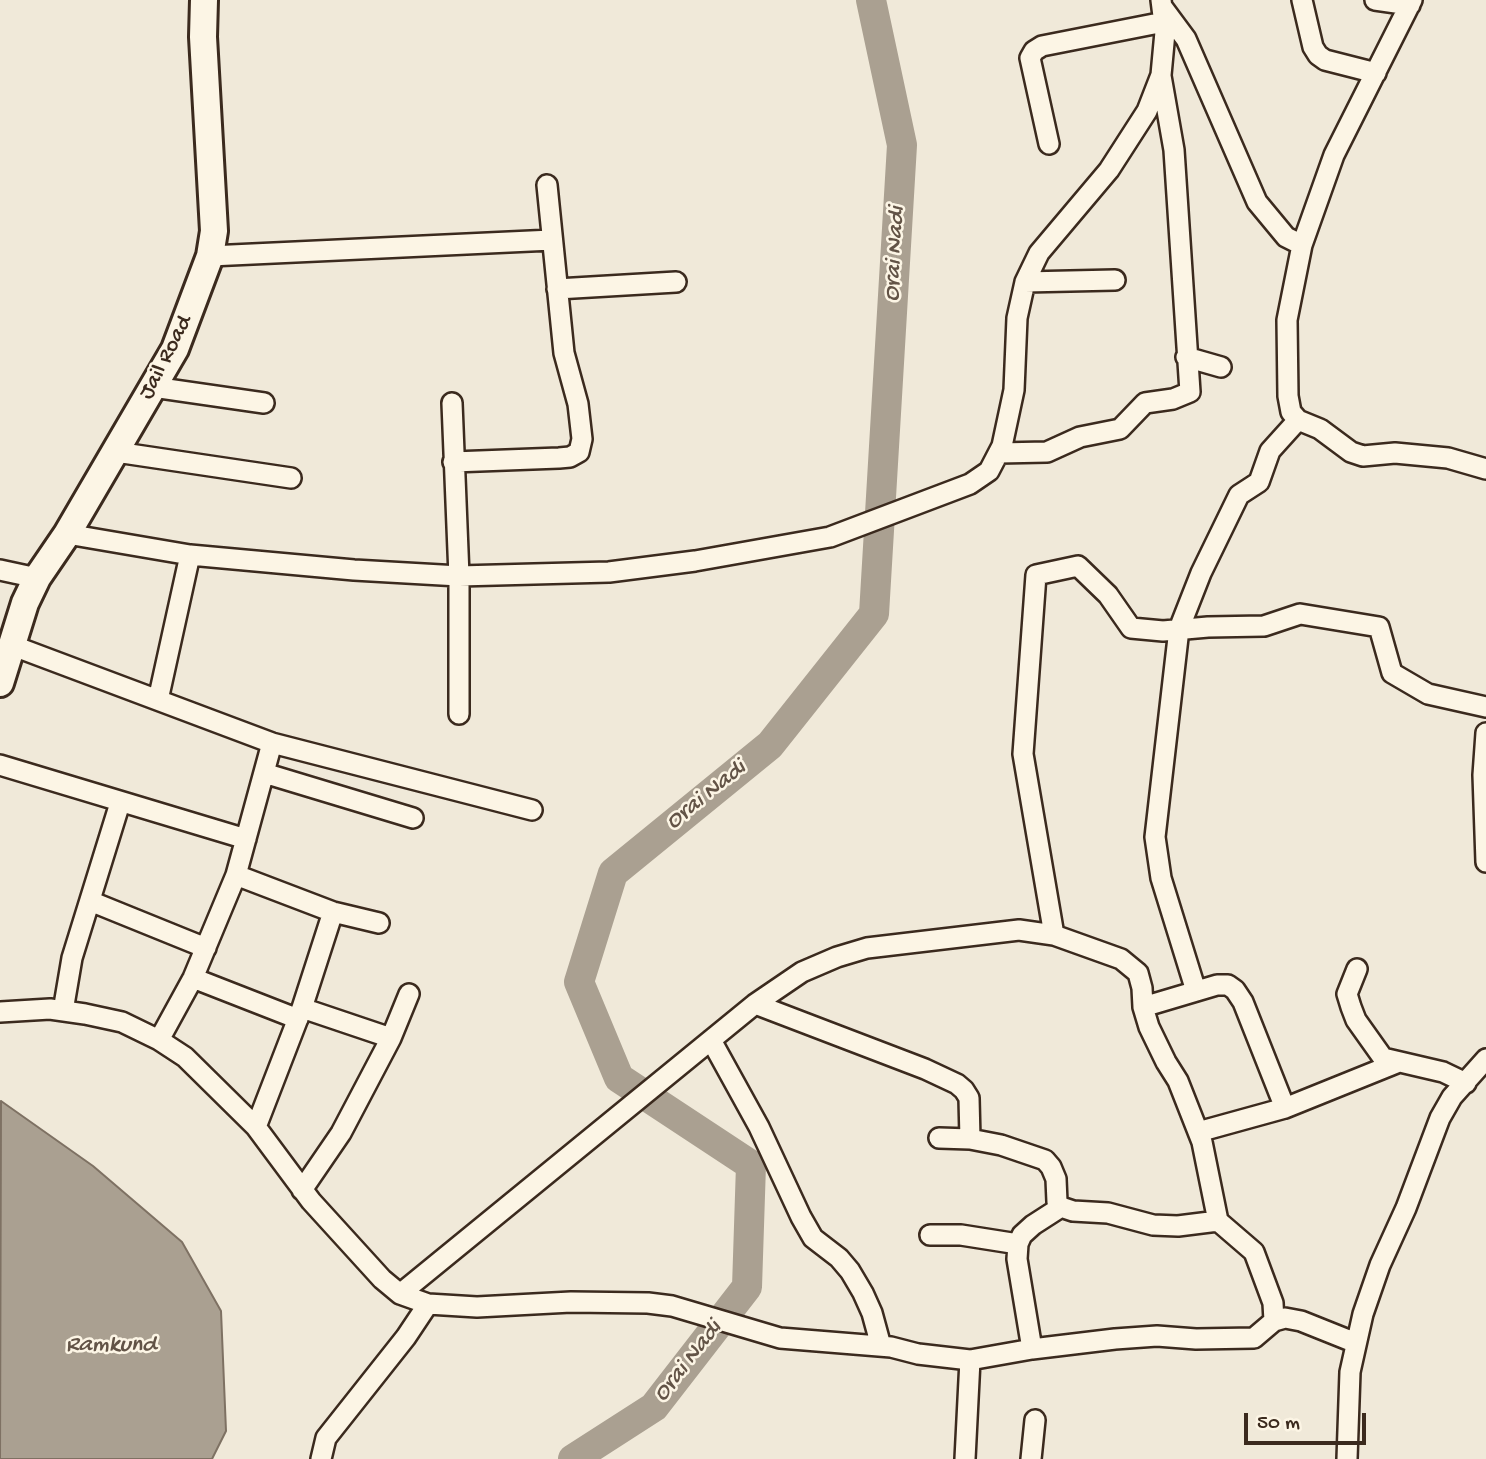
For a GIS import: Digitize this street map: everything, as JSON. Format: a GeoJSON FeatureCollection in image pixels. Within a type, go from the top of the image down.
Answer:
{"type":"FeatureCollection","features":[{"type":"Feature","properties":{"kind":"street","name":"Jail Road"},"geometry":{"type":"LineString","coordinates":[[0,683],[25,603],[37,578],[67,534],[175,349],[210,256],[214,231],[204,0]]}},
{"type":"Feature","properties":{"kind":"street"},"geometry":{"type":"LineString","coordinates":[[1302,0],[1318,55],[1325,60],[1376,74]]}},
{"type":"Feature","properties":{"kind":"street"},"geometry":{"type":"LineString","coordinates":[[1375,0],[1411,2],[1334,155],[1301,245],[1287,320],[1288,396],[1291,412],[1298,420],[1320,429],[1351,452],[1363,456],[1395,453],[1448,458],[1486,469]]}},
{"type":"Feature","properties":{"kind":"street"},"geometry":{"type":"LineString","coordinates":[[1162,10],[1186,39],[1257,202],[1286,237],[1301,245]]}},
{"type":"Feature","properties":{"kind":"street"},"geometry":{"type":"LineString","coordinates":[[999,453],[1047,452],[1080,437],[1120,429],[1145,403],[1173,399],[1191,392],[1186,357],[1174,150],[1161,75],[1162,10]]}},
{"type":"Feature","properties":{"kind":"street"},"geometry":{"type":"LineString","coordinates":[[1049,144],[1030,58],[1034,51],[1042,46],[1162,10]]}},
{"type":"Feature","properties":{"kind":"street"},"geometry":{"type":"LineString","coordinates":[[67,534],[190,555],[354,570],[459,576],[609,572],[695,561],[830,537],[970,484],[989,471],[1002,446],[1014,390],[1017,318],[1025,282],[1039,253],[1109,170],[1130,139],[1147,111],[1161,75]]}},
{"type":"Feature","properties":{"kind":"street"},"geometry":{"type":"LineString","coordinates":[[453,462],[559,458],[570,457],[579,452],[582,439],[578,404],[564,353],[547,185]]}},
{"type":"Feature","properties":{"kind":"street"},"geometry":{"type":"LineString","coordinates":[[210,256],[552,240]]}},
{"type":"Feature","properties":{"kind":"street"},"geometry":{"type":"LineString","coordinates":[[1025,282],[1115,280]]}},
{"type":"Feature","properties":{"kind":"street"},"geometry":{"type":"LineString","coordinates":[[557,289],[676,282]]}},
{"type":"Feature","properties":{"kind":"street"},"geometry":{"type":"LineString","coordinates":[[1186,357],[1221,366]]}},
{"type":"Feature","properties":{"kind":"street"},"geometry":{"type":"LineString","coordinates":[[153,387],[264,403]]}},
{"type":"Feature","properties":{"kind":"street"},"geometry":{"type":"LineString","coordinates":[[452,403],[459,576],[459,714]]}},
{"type":"Feature","properties":{"kind":"street"},"geometry":{"type":"LineString","coordinates":[[1196,991],[1161,878],[1155,836],[1178,629],[1239,495],[1259,482],[1270,452],[1298,420]]}},
{"type":"Feature","properties":{"kind":"street"},"geometry":{"type":"LineString","coordinates":[[116,452],[291,478]]}},
{"type":"Feature","properties":{"kind":"street"},"geometry":{"type":"LineString","coordinates":[[158,700],[190,555]]}},
{"type":"Feature","properties":{"kind":"street"},"geometry":{"type":"LineString","coordinates":[[1054,935],[1023,754],[1036,575],[1078,566],[1108,594],[1130,628],[1264,626],[1300,614],[1379,627],[1392,673],[1428,694],[1486,706]]}},
{"type":"Feature","properties":{"kind":"street"},"geometry":{"type":"LineString","coordinates":[[0,570],[37,578]]}},
{"type":"Feature","properties":{"kind":"street"},"geometry":{"type":"LineString","coordinates":[[11,645],[272,743],[532,810]]}},
{"type":"Feature","properties":{"kind":"street"},"geometry":{"type":"LineString","coordinates":[[1486,733],[1483,775],[1486,862]]}},
{"type":"Feature","properties":{"kind":"street"},"geometry":{"type":"LineString","coordinates":[[159,1040],[194,978],[236,875],[272,743]]}},
{"type":"Feature","properties":{"kind":"street"},"geometry":{"type":"LineString","coordinates":[[0,765],[246,839]]}},
{"type":"Feature","properties":{"kind":"street"},"geometry":{"type":"LineString","coordinates":[[264,773],[413,818]]}},
{"type":"Feature","properties":{"kind":"street"},"geometry":{"type":"LineString","coordinates":[[64,1011],[72,958],[120,803]]}},
{"type":"Feature","properties":{"kind":"street"},"geometry":{"type":"LineString","coordinates":[[236,875],[332,912],[379,923]]}},
{"type":"Feature","properties":{"kind":"street"},"geometry":{"type":"LineString","coordinates":[[90,901],[206,948]]}},
{"type":"Feature","properties":{"kind":"street"},"geometry":{"type":"LineString","coordinates":[[256,1127],[300,1013],[332,912]]}},
{"type":"Feature","properties":{"kind":"street"},"geometry":{"type":"LineString","coordinates":[[400,1294],[755,1004],[802,972],[867,948],[1019,930],[1054,935],[1121,959],[1138,973],[1149,1027],[1178,1081],[1198,1132],[1210,1173],[1218,1221],[1254,1252],[1273,1303],[1274,1321]]}},
{"type":"Feature","properties":{"kind":"street"},"geometry":{"type":"LineString","coordinates":[[1357,969],[1348,994],[1350,1007],[1383,1058],[1443,1072],[1465,1083]]}},
{"type":"Feature","properties":{"kind":"street"},"geometry":{"type":"LineString","coordinates":[[194,978],[300,1013],[391,1038]]}},
{"type":"Feature","properties":{"kind":"street"},"geometry":{"type":"LineString","coordinates":[[1143,1007],[1217,985],[1228,985],[1243,1002],[1285,1108]]}},
{"type":"Feature","properties":{"kind":"street"},"geometry":{"type":"LineString","coordinates":[[302,1190],[341,1133],[391,1038],[409,994]]}},
{"type":"Feature","properties":{"kind":"street"},"geometry":{"type":"LineString","coordinates":[[755,1004],[925,1069],[957,1084],[969,1098],[970,1139]]}},
{"type":"Feature","properties":{"kind":"street"},"geometry":{"type":"LineString","coordinates":[[0,1012],[50,1009],[122,1023],[159,1040],[185,1057],[256,1127],[302,1190],[382,1279],[400,1294],[428,1304],[477,1307],[571,1302],[648,1303],[672,1306],[780,1338],[881,1346],[918,1354],[970,1360],[1032,1349],[1157,1336],[1196,1339],[1254,1338],[1274,1321],[1285,1318],[1301,1321],[1356,1343]]}},
{"type":"Feature","properties":{"kind":"street"},"geometry":{"type":"LineString","coordinates":[[711,1040],[759,1127],[813,1238],[845,1265],[863,1293],[881,1346]]}},
{"type":"Feature","properties":{"kind":"street"},"geometry":{"type":"LineString","coordinates":[[1347,1459],[1350,1372],[1363,1314],[1380,1265],[1406,1208],[1440,1118],[1452,1097],[1486,1059]]}},
{"type":"Feature","properties":{"kind":"street"},"geometry":{"type":"LineString","coordinates":[[1198,1132],[1285,1108],[1399,1062]]}},
{"type":"Feature","properties":{"kind":"street"},"geometry":{"type":"LineString","coordinates":[[939,1138],[970,1139],[1001,1145],[1045,1160],[1056,1180],[1057,1202],[1061,1207],[1073,1211],[1108,1213],[1153,1225],[1178,1226],[1218,1221]]}},
{"type":"Feature","properties":{"kind":"street"},"geometry":{"type":"LineString","coordinates":[[1032,1349],[1017,1259],[1018,1244],[1022,1235],[1033,1225],[1061,1207]]}},
{"type":"Feature","properties":{"kind":"street"},"geometry":{"type":"LineString","coordinates":[[930,1235],[961,1235],[1018,1244]]}},
{"type":"Feature","properties":{"kind":"street"},"geometry":{"type":"LineString","coordinates":[[321,1459],[326,1438],[406,1337],[428,1304]]}},
{"type":"Feature","properties":{"kind":"street"},"geometry":{"type":"LineString","coordinates":[[965,1459],[970,1360]]}},
{"type":"Feature","properties":{"kind":"street"},"geometry":{"type":"LineString","coordinates":[[1031,1459],[1035,1420]]}},
{"type":"Feature","properties":{"kind":"water","name":"Ramkund"},"geometry":{"type":"Polygon","coordinates":[[[1,1101],[93,1166],[182,1242],[221,1311],[226,1431],[212,1459],[0,1459],[1,1101]]]}},
{"type":"Feature","properties":{"kind":"waterway","name":"Orai Nadi"},"geometry":{"type":"LineString","coordinates":[[573,1459],[654,1407],[747,1287],[751,1165],[619,1078],[579,982],[613,873],[770,745],[874,614],[902,145],[871,0]]}}]}
